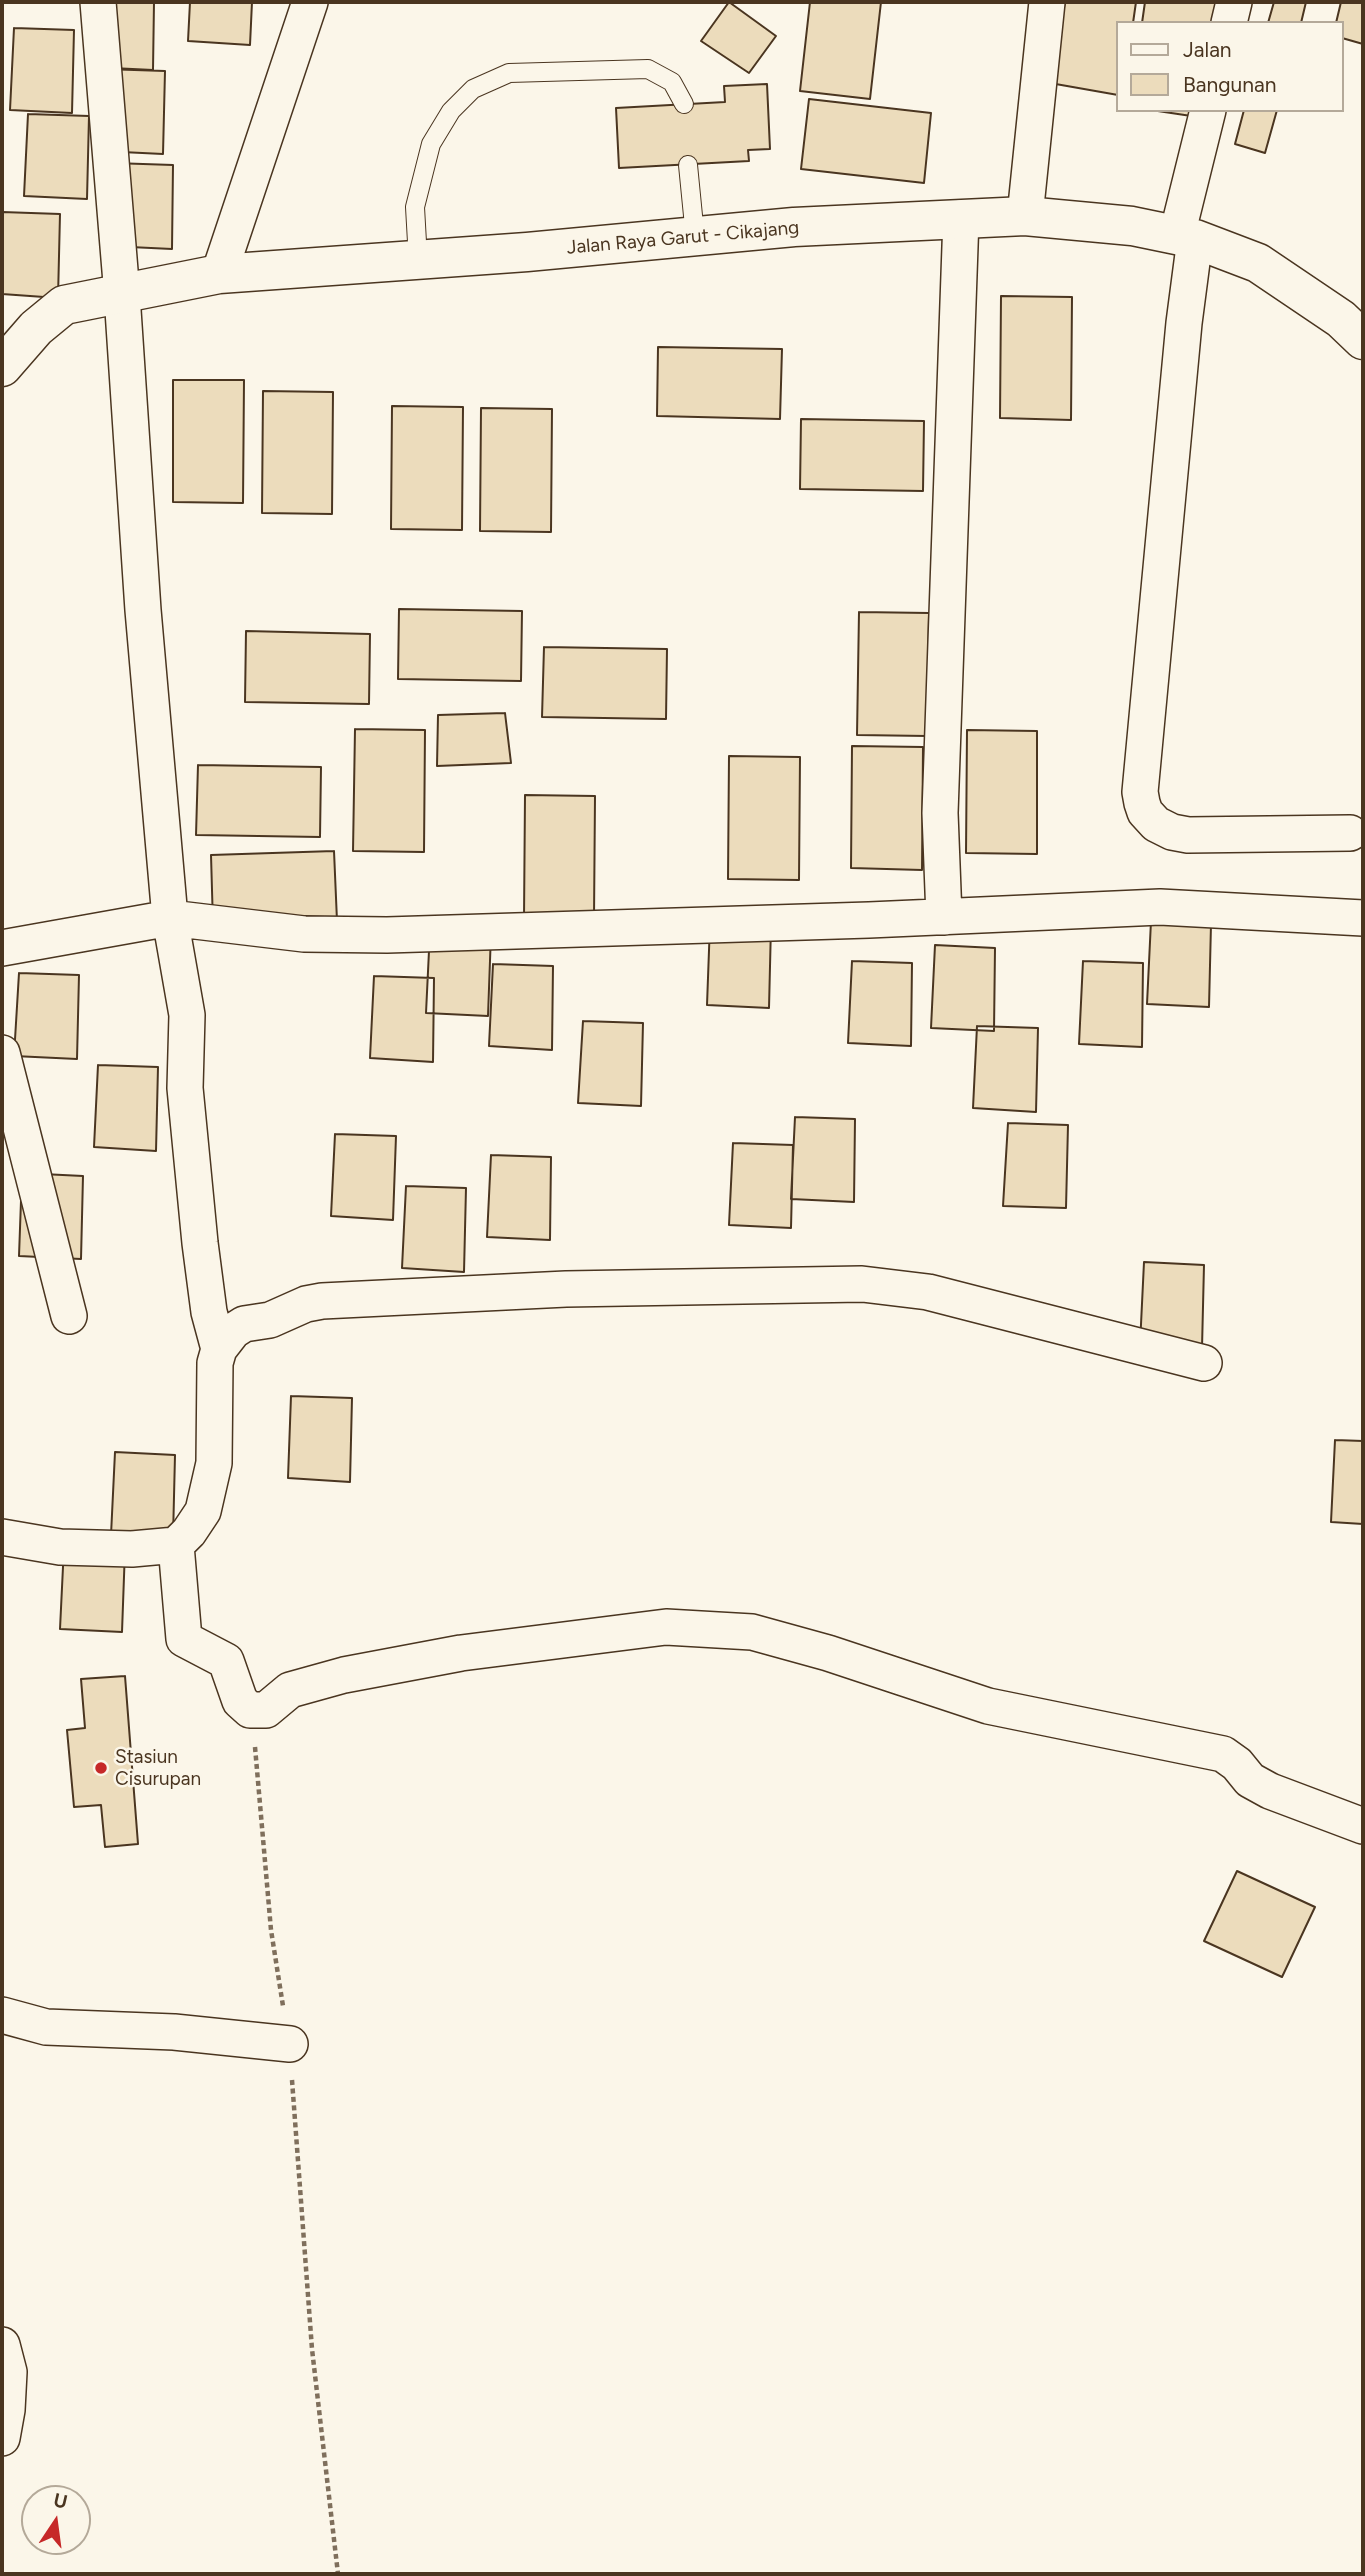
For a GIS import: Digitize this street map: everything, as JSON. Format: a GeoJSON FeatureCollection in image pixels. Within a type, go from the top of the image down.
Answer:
{"type":"FeatureCollection","features":[{"type":"Feature","properties":{"kind":"main road","name":"Jalan Raya Garut - Cikajang"},"geometry":{"type":"LineString","coordinates":[[2,367],[36,328],[64,305],[219,274],[418,260],[794,227],[1025,216],[1132,226],[1186,237],[1258,263],[1341,319],[1363,340]]}},
{"type":"Feature","properties":{"kind":"street"},"geometry":{"type":"LineString","coordinates":[[98,2],[122,295],[143,610],[170,918],[187,1015],[185,1088],[200,1243],[209,1312],[219,1349]]}},
{"type":"Feature","properties":{"kind":"street"},"geometry":{"type":"LineString","coordinates":[[219,274],[310,2]]}},
{"type":"Feature","properties":{"kind":"street"},"geometry":{"type":"LineString","coordinates":[[1025,216],[1047,2]]}},
{"type":"Feature","properties":{"kind":"street"},"geometry":{"type":"LineString","coordinates":[[1229,21],[1234,2]]}},
{"type":"Feature","properties":{"kind":"street"},"geometry":{"type":"LineString","coordinates":[[1208,112],[1186,237],[1180,365],[1140,792],[1142,803],[1145,812],[1156,824],[1172,832],[1188,835],[1350,833]]}},
{"type":"Feature","properties":{"kind":"street"},"geometry":{"type":"LineString","coordinates":[[944,917],[940,813],[961,218]]}},
{"type":"Feature","properties":{"kind":"street"},"geometry":{"type":"LineString","coordinates":[[2,948],[170,918],[304,934],[387,935],[944,917],[1160,907],[1363,918]]}},
{"type":"Feature","properties":{"kind":"street"},"geometry":{"type":"LineString","coordinates":[[2,1053],[69,1316]]}},
{"type":"Feature","properties":{"kind":"street"},"geometry":{"type":"LineString","coordinates":[[2,1537],[60,1547],[132,1549],[177,1545],[203,1511],[214,1463],[215,1363],[219,1349],[233,1331],[244,1324],[270,1321],[306,1304],[322,1301],[566,1289],[862,1284],[928,1292],[1204,1363]]}},
{"type":"Feature","properties":{"kind":"street"},"geometry":{"type":"LineString","coordinates":[[177,1545],[184,1639],[226,1661],[240,1701],[250,1710],[266,1710],[290,1690],[344,1675],[461,1654],[666,1627],[752,1632],[828,1653],[988,1706],[1223,1754],[1237,1764],[1250,1780],[1270,1791],[1363,1826]]}},
{"type":"Feature","properties":{"kind":"street"},"geometry":{"type":"LineString","coordinates":[[2,2015],[46,2027],[174,2032],[289,2044]]}},
{"type":"Feature","properties":{"kind":"street"},"geometry":{"type":"LineString","coordinates":[[2,2438],[7,2410],[4,2365]]}},
{"type":"Feature","properties":{"kind":"lane"},"geometry":{"type":"LineString","coordinates":[[418,260],[415,207],[431,144],[451,111],[472,89],[509,74],[648,69],[672,82],[684,104]]}},
{"type":"Feature","properties":{"kind":"lane"},"geometry":{"type":"LineString","coordinates":[[688,165],[695,236]]}},
{"type":"Feature","properties":{"kind":"path"},"geometry":{"type":"LineString","coordinates":[[250,1710],[271,1930],[289,2044],[312,2350],[338,2574]]}},
{"type":"Feature","properties":{"kind":"building"},"geometry":{"type":"Polygon","coordinates":[[[93,2],[154,2],[153,70],[91,67],[93,2]]]}},
{"type":"Feature","properties":{"kind":"building"},"geometry":{"type":"Polygon","coordinates":[[[190,2],[252,2],[250,45],[188,41],[190,2]]]}},
{"type":"Feature","properties":{"kind":"building"},"geometry":{"type":"Polygon","coordinates":[[[729,2],[776,36],[749,73],[701,41],[729,2]]]}},
{"type":"Feature","properties":{"kind":"building"},"geometry":{"type":"Polygon","coordinates":[[[810,2],[881,2],[870,99],[800,91],[810,2]]]}},
{"type":"Feature","properties":{"kind":"building"},"geometry":{"type":"Polygon","coordinates":[[[1065,2],[1136,2],[1133,21],[1116,21],[1116,95],[1050,83],[1065,2]]]}},
{"type":"Feature","properties":{"kind":"building"},"geometry":{"type":"Polygon","coordinates":[[[1145,2],[1217,2],[1213,21],[1142,21],[1145,2]]]}},
{"type":"Feature","properties":{"kind":"building"},"geometry":{"type":"Polygon","coordinates":[[[1274,2],[1306,2],[1301,21],[1269,21],[1274,2]]]}},
{"type":"Feature","properties":{"kind":"building"},"geometry":{"type":"Polygon","coordinates":[[[1341,2],[1363,2],[1363,44],[1344,39],[1344,21],[1336,21],[1341,2]]]}},
{"type":"Feature","properties":{"kind":"building"},"geometry":{"type":"Polygon","coordinates":[[[14,28],[74,30],[72,113],[10,110],[14,28]]]}},
{"type":"Feature","properties":{"kind":"building"},"geometry":{"type":"Polygon","coordinates":[[[104,69],[165,71],[163,154],[101,151],[104,69]]]}},
{"type":"Feature","properties":{"kind":"building"},"geometry":{"type":"Polygon","coordinates":[[[767,84],[770,149],[748,150],[749,161],[619,168],[616,108],[725,102],[724,86],[767,84]]]}},
{"type":"Feature","properties":{"kind":"building"},"geometry":{"type":"Polygon","coordinates":[[[809,99],[931,113],[924,183],[801,169],[809,99]]]}},
{"type":"Feature","properties":{"kind":"building"},"geometry":{"type":"Polygon","coordinates":[[[1164,112],[1199,112],[1198,117],[1164,112]]]}},
{"type":"Feature","properties":{"kind":"building"},"geometry":{"type":"Polygon","coordinates":[[[1243,112],[1276,112],[1265,153],[1235,144],[1243,112]]]}},
{"type":"Feature","properties":{"kind":"building"},"geometry":{"type":"Polygon","coordinates":[[[28,114],[89,116],[87,199],[24,196],[28,114]]]}},
{"type":"Feature","properties":{"kind":"building"},"geometry":{"type":"Polygon","coordinates":[[[113,163],[173,165],[172,249],[109,246],[113,163]]]}},
{"type":"Feature","properties":{"kind":"building"},"geometry":{"type":"Polygon","coordinates":[[[2,212],[60,214],[58,298],[2,294],[2,212]]]}},
{"type":"Feature","properties":{"kind":"building"},"geometry":{"type":"Polygon","coordinates":[[[1001,296],[1072,297],[1071,420],[1000,418],[1001,296]]]}},
{"type":"Feature","properties":{"kind":"building"},"geometry":{"type":"Polygon","coordinates":[[[658,347],[782,349],[780,419],[657,416],[658,347]]]}},
{"type":"Feature","properties":{"kind":"building"},"geometry":{"type":"Polygon","coordinates":[[[173,380],[244,380],[243,503],[173,502],[173,380]]]}},
{"type":"Feature","properties":{"kind":"building"},"geometry":{"type":"Polygon","coordinates":[[[263,391],[333,392],[332,514],[262,513],[263,391]]]}},
{"type":"Feature","properties":{"kind":"building"},"geometry":{"type":"Polygon","coordinates":[[[392,406],[463,407],[462,530],[391,529],[392,406]]]}},
{"type":"Feature","properties":{"kind":"building"},"geometry":{"type":"Polygon","coordinates":[[[481,408],[552,409],[551,532],[480,531],[481,408]]]}},
{"type":"Feature","properties":{"kind":"building"},"geometry":{"type":"Polygon","coordinates":[[[801,419],[924,421],[923,491],[800,489],[801,419]]]}},
{"type":"Feature","properties":{"kind":"building"},"geometry":{"type":"Polygon","coordinates":[[[399,609],[522,611],[521,681],[398,679],[399,609]]]}},
{"type":"Feature","properties":{"kind":"building"},"geometry":{"type":"Polygon","coordinates":[[[859,612],[929,613],[927,736],[857,735],[859,612]]]}},
{"type":"Feature","properties":{"kind":"building"},"geometry":{"type":"Polygon","coordinates":[[[246,631],[370,634],[369,704],[245,702],[246,631]]]}},
{"type":"Feature","properties":{"kind":"building"},"geometry":{"type":"Polygon","coordinates":[[[544,647],[667,649],[666,719],[542,717],[544,647]]]}},
{"type":"Feature","properties":{"kind":"building"},"geometry":{"type":"Polygon","coordinates":[[[505,713],[511,763],[437,766],[438,715],[505,713]]]}},
{"type":"Feature","properties":{"kind":"building"},"geometry":{"type":"Polygon","coordinates":[[[355,729],[425,730],[424,852],[353,851],[355,729]]]}},
{"type":"Feature","properties":{"kind":"building"},"geometry":{"type":"Polygon","coordinates":[[[967,730],[1037,731],[1037,854],[966,853],[967,730]]]}},
{"type":"Feature","properties":{"kind":"building"},"geometry":{"type":"Polygon","coordinates":[[[852,746],[923,747],[922,870],[851,868],[852,746]]]}},
{"type":"Feature","properties":{"kind":"building"},"geometry":{"type":"Polygon","coordinates":[[[729,756],[800,757],[799,880],[728,879],[729,756]]]}},
{"type":"Feature","properties":{"kind":"building"},"geometry":{"type":"Polygon","coordinates":[[[198,765],[321,767],[320,837],[196,835],[198,765]]]}},
{"type":"Feature","properties":{"kind":"building"},"geometry":{"type":"Polygon","coordinates":[[[525,795],[595,796],[594,918],[524,918],[525,795]]]}},
{"type":"Feature","properties":{"kind":"building"},"geometry":{"type":"Polygon","coordinates":[[[334,851],[337,921],[213,925],[211,855],[334,851]]]}},
{"type":"Feature","properties":{"kind":"building"},"geometry":{"type":"Polygon","coordinates":[[[1151,921],[1211,924],[1209,1007],[1147,1004],[1151,921]]]}},
{"type":"Feature","properties":{"kind":"building"},"geometry":{"type":"Polygon","coordinates":[[[710,923],[771,925],[769,1008],[707,1005],[710,923]]]}},
{"type":"Feature","properties":{"kind":"building"},"geometry":{"type":"Polygon","coordinates":[[[430,930],[491,933],[488,1016],[426,1013],[430,930]]]}},
{"type":"Feature","properties":{"kind":"building"},"geometry":{"type":"Polygon","coordinates":[[[935,945],[995,948],[994,1031],[931,1028],[935,945]]]}},
{"type":"Feature","properties":{"kind":"building"},"geometry":{"type":"Polygon","coordinates":[[[852,961],[912,963],[911,1046],[848,1043],[852,961]]]}},
{"type":"Feature","properties":{"kind":"building"},"geometry":{"type":"Polygon","coordinates":[[[1083,961],[1143,963],[1142,1047],[1079,1044],[1083,961]]]}},
{"type":"Feature","properties":{"kind":"building"},"geometry":{"type":"Polygon","coordinates":[[[493,964],[553,966],[552,1050],[489,1046],[493,964]]]}},
{"type":"Feature","properties":{"kind":"building"},"geometry":{"type":"Polygon","coordinates":[[[19,973],[79,975],[77,1059],[14,1056],[19,973]]]}},
{"type":"Feature","properties":{"kind":"building"},"geometry":{"type":"Polygon","coordinates":[[[374,976],[434,978],[433,1062],[370,1058],[374,976]]]}},
{"type":"Feature","properties":{"kind":"building"},"geometry":{"type":"Polygon","coordinates":[[[583,1021],[643,1023],[641,1106],[578,1103],[583,1021]]]}},
{"type":"Feature","properties":{"kind":"building"},"geometry":{"type":"Polygon","coordinates":[[[977,1026],[1038,1028],[1036,1112],[973,1108],[977,1026]]]}},
{"type":"Feature","properties":{"kind":"building"},"geometry":{"type":"Polygon","coordinates":[[[98,1065],[158,1067],[156,1151],[94,1147],[98,1065]]]}},
{"type":"Feature","properties":{"kind":"building"},"geometry":{"type":"Polygon","coordinates":[[[795,1117],[855,1119],[854,1202],[791,1199],[795,1117]]]}},
{"type":"Feature","properties":{"kind":"building"},"geometry":{"type":"Polygon","coordinates":[[[1008,1123],[1068,1125],[1066,1208],[1003,1206],[1008,1123]]]}},
{"type":"Feature","properties":{"kind":"building"},"geometry":{"type":"Polygon","coordinates":[[[335,1134],[396,1136],[393,1220],[331,1216],[335,1134]]]}},
{"type":"Feature","properties":{"kind":"building"},"geometry":{"type":"Polygon","coordinates":[[[733,1143],[793,1145],[791,1228],[729,1225],[733,1143]]]}},
{"type":"Feature","properties":{"kind":"building"},"geometry":{"type":"Polygon","coordinates":[[[491,1155],[551,1157],[550,1240],[487,1237],[491,1155]]]}},
{"type":"Feature","properties":{"kind":"building"},"geometry":{"type":"Polygon","coordinates":[[[22,1173],[83,1176],[81,1259],[19,1256],[22,1173]]]}},
{"type":"Feature","properties":{"kind":"building"},"geometry":{"type":"Polygon","coordinates":[[[406,1186],[466,1188],[464,1272],[402,1268],[406,1186]]]}},
{"type":"Feature","properties":{"kind":"building"},"geometry":{"type":"Polygon","coordinates":[[[1144,1262],[1204,1265],[1202,1348],[1140,1345],[1144,1262]]]}},
{"type":"Feature","properties":{"kind":"building"},"geometry":{"type":"Polygon","coordinates":[[[291,1396],[352,1398],[350,1482],[288,1478],[291,1396]]]}},
{"type":"Feature","properties":{"kind":"building"},"geometry":{"type":"Polygon","coordinates":[[[1335,1440],[1363,1441],[1363,1524],[1331,1522],[1335,1440]]]}},
{"type":"Feature","properties":{"kind":"building"},"geometry":{"type":"Polygon","coordinates":[[[115,1452],[175,1455],[173,1538],[111,1535],[115,1452]]]}},
{"type":"Feature","properties":{"kind":"building"},"geometry":{"type":"Polygon","coordinates":[[[64,1546],[125,1549],[122,1632],[60,1629],[64,1546]]]}},
{"type":"Feature","properties":{"kind":"building","name":"Stasiun Cisurupan"},"geometry":{"type":"Polygon","coordinates":[[[125,1676],[138,1844],[105,1847],[101,1805],[74,1807],[67,1730],[85,1728],[81,1679],[125,1676]]]}},
{"type":"Feature","properties":{"kind":"building"},"geometry":{"type":"Polygon","coordinates":[[[1237,1871],[1315,1907],[1282,1977],[1204,1941],[1237,1871]]]}},
{"type":"Feature","properties":{"kind":"place","name":"Stasiun Cisurupan"},"geometry":{"type":"Point","coordinates":[101,1768]}}]}
